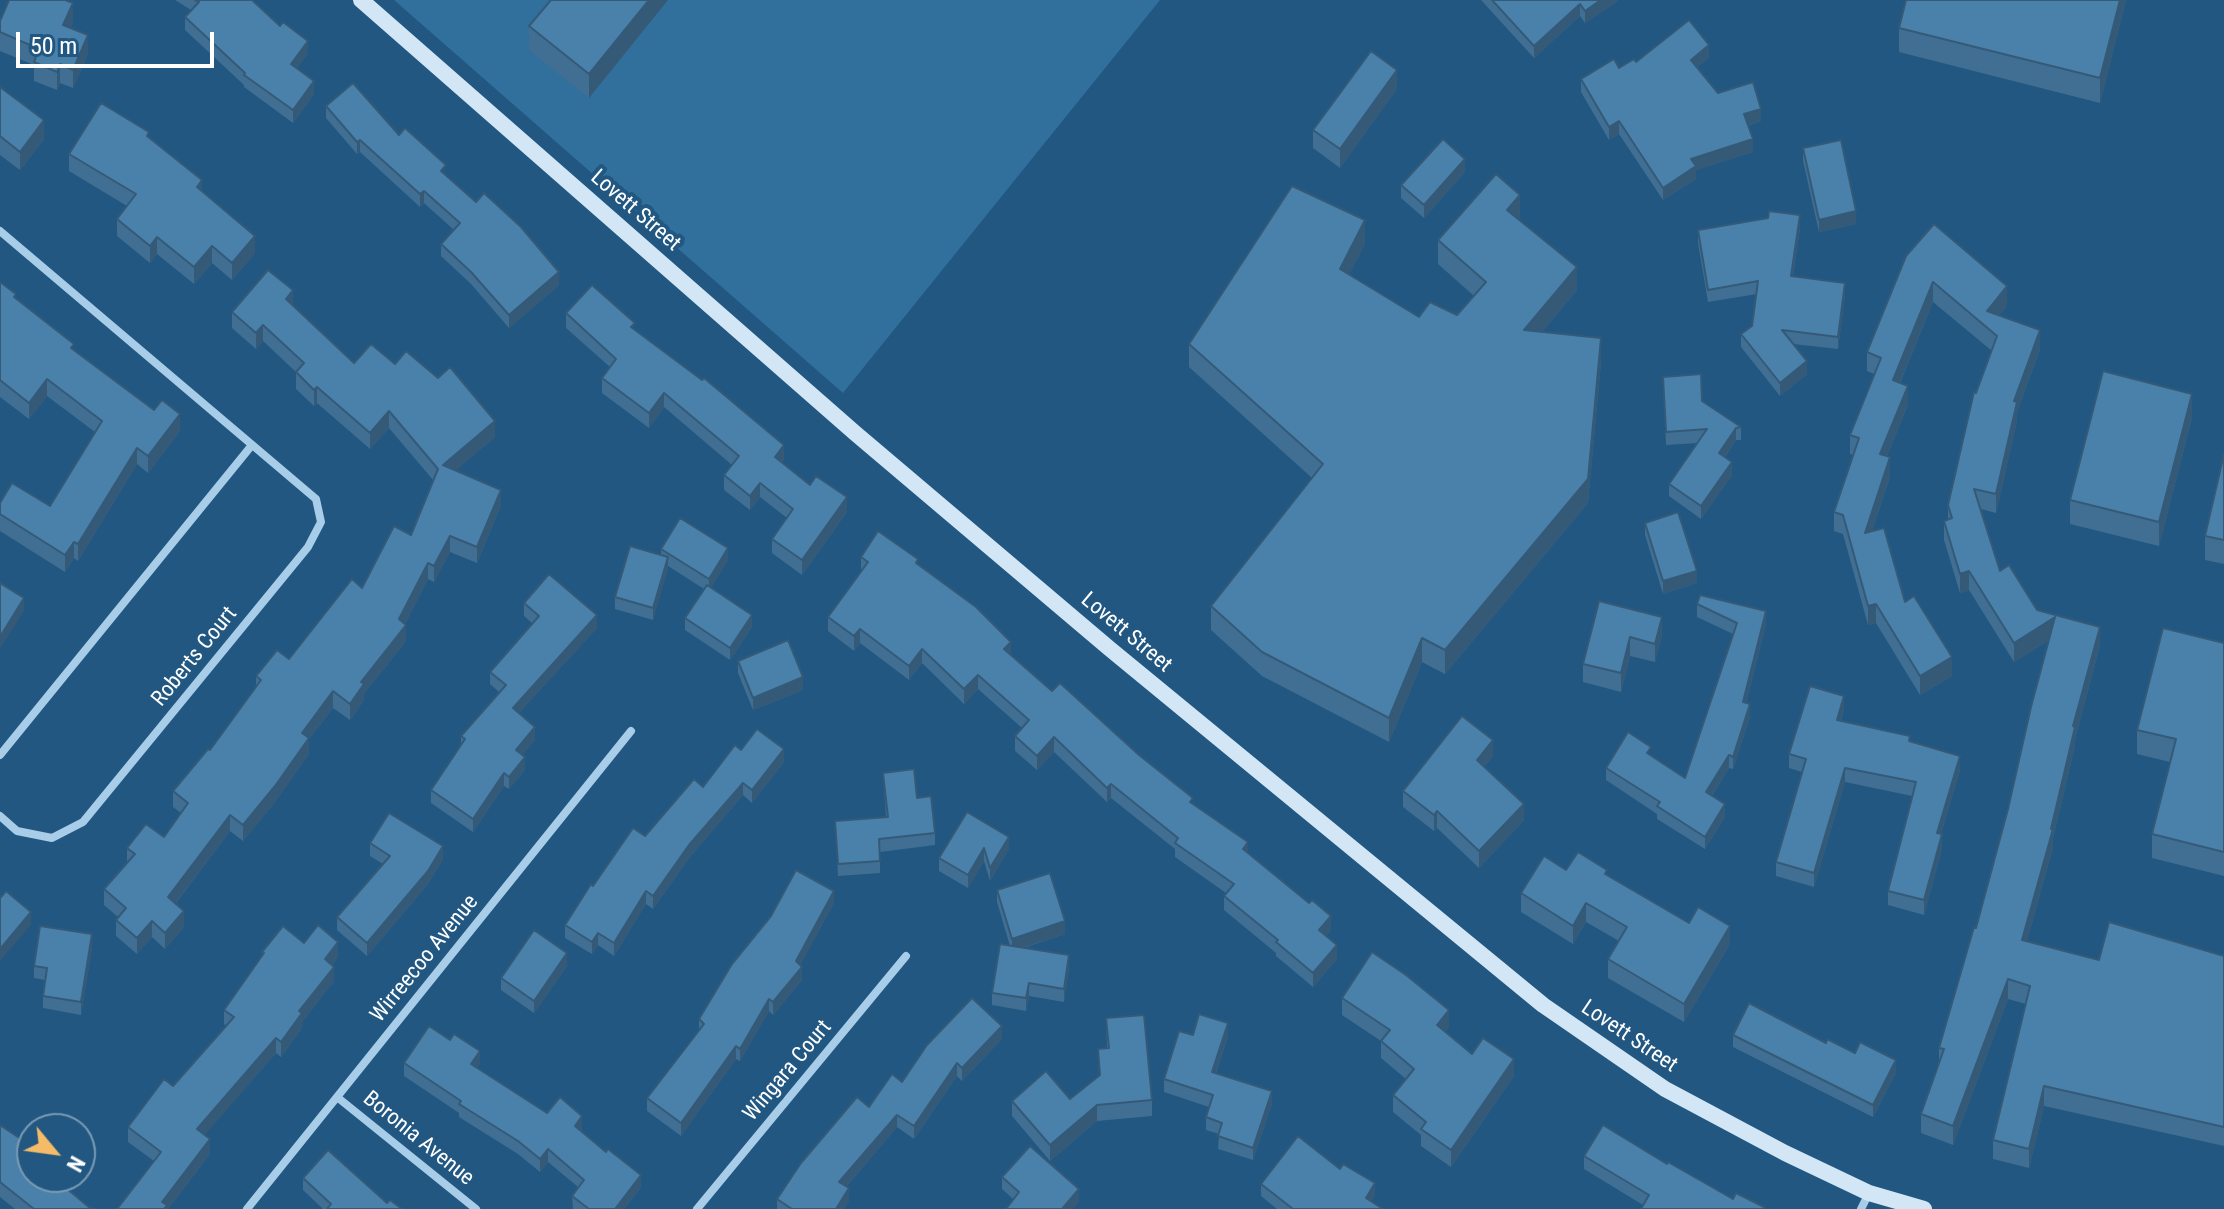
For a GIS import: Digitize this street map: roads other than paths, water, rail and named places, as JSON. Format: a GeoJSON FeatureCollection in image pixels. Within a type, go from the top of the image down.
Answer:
{"type":"FeatureCollection","features":[{"type":"Feature","properties":{"kind":"street","name":"Lovett Street"},"geometry":{"type":"LineString","coordinates":[[361,0],[879,453],[1110,649],[1543,1005],[1665,1089],[1785,1153],[1869,1193],[1924,1209]]}},
{"type":"Feature","properties":{"kind":"street","name":"Roberts Court"},"geometry":{"type":"LineString","coordinates":[[0,231],[316,499],[321,522],[308,547],[83,822],[52,838],[17,831],[0,816]]}},
{"type":"Feature","properties":{"kind":"street"},"geometry":{"type":"LineString","coordinates":[[0,755],[252,445]]}},
{"type":"Feature","properties":{"kind":"street","name":"Wirreecoo Avenue"},"geometry":{"type":"LineString","coordinates":[[247,1209],[631,731]]}},
{"type":"Feature","properties":{"kind":"street","name":"Wingara Court"},"geometry":{"type":"LineString","coordinates":[[697,1209],[906,956]]}},
{"type":"Feature","properties":{"kind":"street","name":"Boronia Avenue"},"geometry":{"type":"LineString","coordinates":[[337,1097],[476,1209]]}},
{"type":"Feature","properties":{"kind":"street"},"geometry":{"type":"LineString","coordinates":[[1861,1209],[1869,1193]]}}]}
